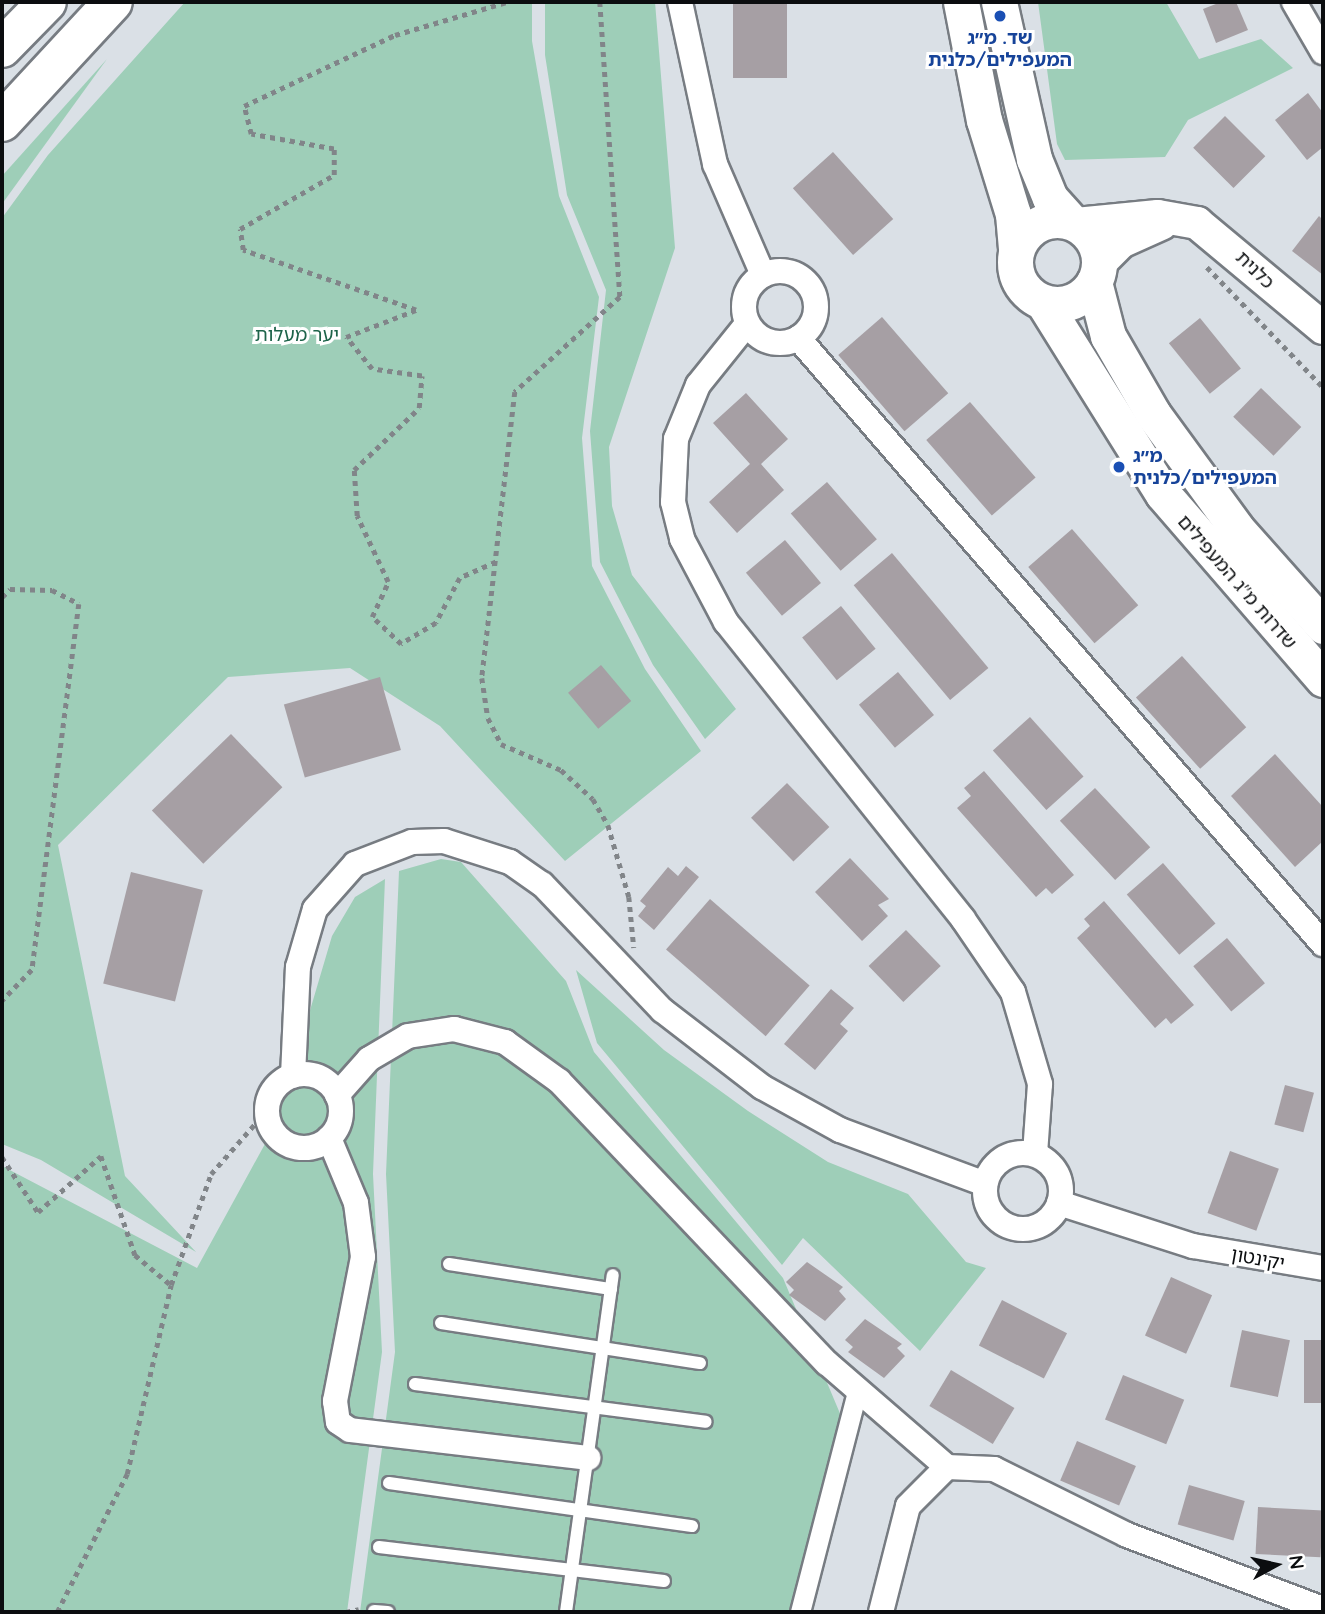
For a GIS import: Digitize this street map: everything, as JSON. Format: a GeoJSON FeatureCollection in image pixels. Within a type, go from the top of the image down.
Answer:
{"type":"FeatureCollection","features":[{"type":"Feature","properties":{"kind":"highway"},"geometry":{"type":"LineString","coordinates":[[2,122],[113,2]]}},
{"type":"Feature","properties":{"kind":"highway"},"geometry":{"type":"LineString","coordinates":[[2,48],[26,18]]}},
{"type":"Feature","properties":{"kind":"main road"},"geometry":{"type":"LineString","coordinates":[[961,2],[984,120],[1013,214],[1023,287],[1044,302],[1078,299],[1097,272],[1094,240],[1050,198],[1034,159],[999,2]]}},
{"type":"Feature","properties":{"kind":"main road"},"geometry":{"type":"LineString","coordinates":[[1016,250],[1044,221],[1073,222]]}},
{"type":"Feature","properties":{"kind":"main road","name":"שדרות מ\"ג המעפילים"},"geometry":{"type":"LineString","coordinates":[[1097,272],[1108,336],[1153,414],[1237,528],[1323,626]]}},
{"type":"Feature","properties":{"kind":"main road","name":"שדרות מ\"ג המעפילים"},"geometry":{"type":"LineString","coordinates":[[1044,302],[1163,494],[1250,602],[1323,680]]}},
{"type":"Feature","properties":{"kind":"street"},"geometry":{"type":"LineString","coordinates":[[680,2],[715,164],[763,275]]}},
{"type":"Feature","properties":{"kind":"street"},"geometry":{"type":"LineString","coordinates":[[1294,2],[1323,52]]}},
{"type":"Feature","properties":{"kind":"street"},"geometry":{"type":"LineString","coordinates":[[1073,222],[1183,219]]}},
{"type":"Feature","properties":{"kind":"street"},"geometry":{"type":"LineString","coordinates":[[1097,272],[1140,231],[1183,219]]}},
{"type":"Feature","properties":{"kind":"street","name":"כלנית"},"geometry":{"type":"LineString","coordinates":[[1183,219],[1227,243],[1323,328]]}},
{"type":"Feature","properties":{"kind":"street"},"geometry":{"type":"LineString","coordinates":[[747,324],[773,343],[798,338],[814,320],[812,291],[792,273],[763,275],[746,295],[747,324],[698,385],[676,439],[673,502],[682,539],[726,622],[1006,980],[1037,1062],[1035,1154],[1057,1174],[1059,1203],[1040,1225],[1010,1227],[988,1208],[985,1184],[1000,1159],[1035,1154]]}},
{"type":"Feature","properties":{"kind":"street"},"geometry":{"type":"LineString","coordinates":[[798,338],[1323,944]]}},
{"type":"Feature","properties":{"kind":"street"},"geometry":{"type":"LineString","coordinates":[[293,1076],[302,939],[332,884],[383,850],[444,841],[510,862],[542,884],[628,978],[726,1062],[800,1110],[985,1184]]}},
{"type":"Feature","properties":{"kind":"street"},"geometry":{"type":"LineString","coordinates":[[337,1095],[369,1059],[408,1036],[454,1029],[505,1042],[559,1081],[857,1391],[947,1467],[994,1469],[1127,1535],[1323,1609]]}},
{"type":"Feature","properties":{"kind":"street"},"geometry":{"type":"LineString","coordinates":[[293,1076],[321,1079],[337,1095],[340,1118],[329,1138],[309,1148],[286,1144],[274,1133],[267,1110],[275,1089],[293,1076]]}},
{"type":"Feature","properties":{"kind":"street"},"geometry":{"type":"LineString","coordinates":[[329,1138],[351,1187],[362,1239],[359,1297],[334,1406],[338,1422],[351,1430],[587,1458]]}},
{"type":"Feature","properties":{"kind":"street","name":"יקינטון"},"geometry":{"type":"LineString","coordinates":[[1059,1203],[1193,1246],[1323,1268]]}},
{"type":"Feature","properties":{"kind":"street"},"geometry":{"type":"LineString","coordinates":[[800,1612],[857,1391]]}},
{"type":"Feature","properties":{"kind":"street"},"geometry":{"type":"LineString","coordinates":[[881,1612],[908,1506],[947,1467]]}},
{"type":"Feature","properties":{"kind":"lane"},"geometry":{"type":"LineString","coordinates":[[449,1264],[611,1289]]}},
{"type":"Feature","properties":{"kind":"lane"},"geometry":{"type":"LineString","coordinates":[[566,1612],[613,1275]]}},
{"type":"Feature","properties":{"kind":"lane"},"geometry":{"type":"LineString","coordinates":[[441,1323],[700,1363]]}},
{"type":"Feature","properties":{"kind":"lane"},"geometry":{"type":"LineString","coordinates":[[415,1384],[706,1422]]}},
{"type":"Feature","properties":{"kind":"lane"},"geometry":{"type":"LineString","coordinates":[[389,1483],[692,1525]]}},
{"type":"Feature","properties":{"kind":"lane"},"geometry":{"type":"LineString","coordinates":[[379,1547],[664,1581]]}},
{"type":"Feature","properties":{"kind":"path"},"geometry":{"type":"LineString","coordinates":[[496,562],[460,578],[436,622],[401,645],[372,617],[387,582],[357,516],[354,470],[419,408],[422,376],[372,369],[346,337],[416,310],[243,250],[240,229],[334,175],[334,149],[251,134],[244,106],[395,35],[507,2]]}},
{"type":"Feature","properties":{"kind":"path"},"geometry":{"type":"LineString","coordinates":[[600,2],[620,296],[515,392],[482,678],[488,718],[501,744],[561,770],[593,799],[608,825],[629,897],[634,944],[628,978]]}},
{"type":"Feature","properties":{"kind":"path"},"geometry":{"type":"LineString","coordinates":[[1205,263],[1323,387]]}},
{"type":"Feature","properties":{"kind":"path"},"geometry":{"type":"LineString","coordinates":[[2,597],[10,589],[52,590],[79,604],[32,970],[2,1001]]}},
{"type":"Feature","properties":{"kind":"path"},"geometry":{"type":"LineString","coordinates":[[57,1612],[127,1474],[171,1285],[211,1174],[267,1110]]}},
{"type":"Feature","properties":{"kind":"path"},"geometry":{"type":"LineString","coordinates":[[2,1157],[38,1212],[101,1156],[135,1255],[171,1285]]}},
{"type":"Feature","properties":{"kind":"green space","name":"יער מעלות"},"geometry":{"type":"Polygon","coordinates":[[[185,2],[532,2],[532,41],[559,196],[599,297],[582,438],[592,566],[645,669],[701,751],[565,861],[440,726],[350,668],[228,677],[58,845],[125,1176],[196,1252],[41,1160],[2,1144],[2,218],[48,155],[185,2]]]}},
{"type":"Feature","properties":{"kind":"green space"},"geometry":{"type":"Polygon","coordinates":[[[545,2],[655,2],[675,248],[609,447],[612,506],[632,575],[736,709],[705,739],[653,665],[600,562],[590,431],[606,290],[567,195],[545,55],[545,2]]]}},
{"type":"Feature","properties":{"kind":"green space"},"geometry":{"type":"Polygon","coordinates":[[[1038,2],[1166,2],[1199,59],[1261,39],[1293,68],[1188,120],[1165,157],[1065,160],[1057,144],[1038,2]]]}},
{"type":"Feature","properties":{"kind":"green space"},"geometry":{"type":"Polygon","coordinates":[[[107,59],[2,204],[2,176],[107,59]]]}},
{"type":"Feature","properties":{"kind":"green space"},"geometry":{"type":"Polygon","coordinates":[[[441,859],[461,862],[566,981],[594,1052],[783,1278],[844,1423],[799,1612],[360,1612],[395,1352],[386,1174],[399,871],[441,859]]]}},
{"type":"Feature","properties":{"kind":"green space"},"geometry":{"type":"Polygon","coordinates":[[[385,879],[373,1174],[382,1352],[347,1612],[2,1612],[2,1166],[197,1268],[277,1122],[332,936],[355,897],[385,879]]]}},
{"type":"Feature","properties":{"kind":"green space"},"geometry":{"type":"Polygon","coordinates":[[[576,970],[664,1050],[748,1111],[828,1162],[908,1194],[966,1262],[986,1268],[920,1351],[803,1238],[782,1265],[597,1043],[576,970]]]}},
{"type":"Feature","properties":{"kind":"building"},"geometry":{"type":"Polygon","coordinates":[[[733,2],[787,2],[787,78],[733,78],[733,2]]]}},
{"type":"Feature","properties":{"kind":"building"},"geometry":{"type":"Polygon","coordinates":[[[1221,2],[1236,2],[1248,30],[1216,43],[1203,9],[1221,2]]]}},
{"type":"Feature","properties":{"kind":"building"},"geometry":{"type":"Polygon","coordinates":[[[1308,93],[1323,113],[1323,147],[1307,160],[1275,120],[1308,93]]]}},
{"type":"Feature","properties":{"kind":"building"},"geometry":{"type":"Polygon","coordinates":[[[1225,116],[1265,156],[1233,188],[1193,148],[1225,116]]]}},
{"type":"Feature","properties":{"kind":"building"},"geometry":{"type":"Polygon","coordinates":[[[833,152],[893,219],[853,255],[793,188],[833,152]]]}},
{"type":"Feature","properties":{"kind":"building"},"geometry":{"type":"Polygon","coordinates":[[[1319,216],[1323,220],[1323,275],[1292,251],[1319,216]]]}},
{"type":"Feature","properties":{"kind":"building"},"geometry":{"type":"Polygon","coordinates":[[[882,317],[948,393],[904,431],[838,355],[882,317]]]}},
{"type":"Feature","properties":{"kind":"building"},"geometry":{"type":"Polygon","coordinates":[[[1200,318],[1241,369],[1210,394],[1169,343],[1200,318]]]}},
{"type":"Feature","properties":{"kind":"building"},"geometry":{"type":"Polygon","coordinates":[[[1261,388],[1301,427],[1273,456],[1233,417],[1261,388]]]}},
{"type":"Feature","properties":{"kind":"building"},"geometry":{"type":"Polygon","coordinates":[[[746,393],[788,439],[761,464],[784,490],[737,533],[709,502],[750,464],[713,423],[746,393]]]}},
{"type":"Feature","properties":{"kind":"building"},"geometry":{"type":"Polygon","coordinates":[[[970,402],[1036,477],[992,516],[926,440],[970,402]]]}},
{"type":"Feature","properties":{"kind":"building"},"geometry":{"type":"Polygon","coordinates":[[[827,482],[877,539],[841,571],[791,513],[827,482]]]}},
{"type":"Feature","properties":{"kind":"building"},"geometry":{"type":"Polygon","coordinates":[[[1072,529],[1138,605],[1094,643],[1028,567],[1072,529]]]}},
{"type":"Feature","properties":{"kind":"building"},"geometry":{"type":"Polygon","coordinates":[[[785,540],[821,583],[782,616],[746,573],[785,540]]]}},
{"type":"Feature","properties":{"kind":"building"},"geometry":{"type":"Polygon","coordinates":[[[892,553],[988,668],[950,700],[854,585],[892,553]]]}},
{"type":"Feature","properties":{"kind":"building"},"geometry":{"type":"Polygon","coordinates":[[[841,606],[876,649],[837,680],[802,637],[841,606]]]}},
{"type":"Feature","properties":{"kind":"building"},"geometry":{"type":"Polygon","coordinates":[[[1182,656],[1246,727],[1200,769],[1136,697],[1182,656]]]}},
{"type":"Feature","properties":{"kind":"building"},"geometry":{"type":"Polygon","coordinates":[[[601,665],[631,701],[598,729],[568,693],[601,665]]]}},
{"type":"Feature","properties":{"kind":"building"},"geometry":{"type":"Polygon","coordinates":[[[898,672],[934,715],[895,748],[859,705],[898,672]]]}},
{"type":"Feature","properties":{"kind":"building"},"geometry":{"type":"Polygon","coordinates":[[[380,677],[401,750],[305,778],[284,705],[380,677]]]}},
{"type":"Feature","properties":{"kind":"building"},"geometry":{"type":"Polygon","coordinates":[[[1030,717],[1084,776],[1046,810],[993,750],[1030,717]]]}},
{"type":"Feature","properties":{"kind":"building"},"geometry":{"type":"Polygon","coordinates":[[[231,734],[282,787],[203,864],[152,810],[231,734]]]}},
{"type":"Feature","properties":{"kind":"building"},"geometry":{"type":"Polygon","coordinates":[[[1275,754],[1323,807],[1323,841],[1295,867],[1231,796],[1275,754]]]}},
{"type":"Feature","properties":{"kind":"building"},"geometry":{"type":"Polygon","coordinates":[[[984,771],[1074,875],[1052,894],[1046,888],[1036,897],[957,808],[971,796],[964,788],[984,771]]]}},
{"type":"Feature","properties":{"kind":"building"},"geometry":{"type":"Polygon","coordinates":[[[787,783],[829,827],[793,862],[751,818],[787,783]]]}},
{"type":"Feature","properties":{"kind":"building"},"geometry":{"type":"Polygon","coordinates":[[[1095,788],[1150,847],[1115,880],[1060,821],[1095,788]]]}},
{"type":"Feature","properties":{"kind":"building"},"geometry":{"type":"Polygon","coordinates":[[[850,858],[889,899],[878,905],[888,916],[862,941],[815,892],[850,858]]]}},
{"type":"Feature","properties":{"kind":"building"},"geometry":{"type":"Polygon","coordinates":[[[1163,863],[1215,923],[1179,955],[1127,894],[1163,863]]]}},
{"type":"Feature","properties":{"kind":"building"},"geometry":{"type":"Polygon","coordinates":[[[686,866],[699,877],[654,930],[638,916],[646,906],[640,901],[668,867],[678,876],[686,866]]]}},
{"type":"Feature","properties":{"kind":"building"},"geometry":{"type":"Polygon","coordinates":[[[131,872],[203,890],[175,1001],[103,984],[131,872]]]}},
{"type":"Feature","properties":{"kind":"building"},"geometry":{"type":"Polygon","coordinates":[[[710,899],[810,986],[766,1036],[666,950],[710,899]]]}},
{"type":"Feature","properties":{"kind":"building"},"geometry":{"type":"Polygon","coordinates":[[[1104,901],[1194,1005],[1171,1024],[1166,1018],[1155,1028],[1077,938],[1090,926],[1084,919],[1104,901]]]}},
{"type":"Feature","properties":{"kind":"building"},"geometry":{"type":"Polygon","coordinates":[[[906,930],[941,966],[903,1002],[869,966],[906,930]]]}},
{"type":"Feature","properties":{"kind":"building"},"geometry":{"type":"Polygon","coordinates":[[[1227,938],[1265,983],[1231,1011],[1193,966],[1227,938]]]}},
{"type":"Feature","properties":{"kind":"building"},"geometry":{"type":"Polygon","coordinates":[[[831,989],[854,1008],[840,1024],[848,1031],[815,1070],[784,1044],[831,989]]]}},
{"type":"Feature","properties":{"kind":"building"},"geometry":{"type":"Polygon","coordinates":[[[1285,1085],[1314,1093],[1303,1132],[1274,1125],[1285,1085]]]}},
{"type":"Feature","properties":{"kind":"building"},"geometry":{"type":"Polygon","coordinates":[[[1230,1151],[1279,1169],[1256,1231],[1207,1213],[1230,1151]]]}},
{"type":"Feature","properties":{"kind":"building"},"geometry":{"type":"Polygon","coordinates":[[[807,1262],[843,1287],[839,1291],[846,1299],[825,1321],[789,1295],[794,1290],[786,1282],[807,1262]]]}},
{"type":"Feature","properties":{"kind":"building"},"geometry":{"type":"Polygon","coordinates":[[[1171,1277],[1212,1295],[1186,1354],[1145,1335],[1171,1277]]]}},
{"type":"Feature","properties":{"kind":"building"},"geometry":{"type":"Polygon","coordinates":[[[1002,1300],[1067,1333],[1044,1379],[979,1345],[1002,1300]]]}},
{"type":"Feature","properties":{"kind":"building"},"geometry":{"type":"Polygon","coordinates":[[[865,1319],[902,1344],[897,1348],[905,1356],[884,1378],[848,1352],[853,1347],[845,1340],[865,1319]]]}},
{"type":"Feature","properties":{"kind":"building"},"geometry":{"type":"Polygon","coordinates":[[[1242,1330],[1290,1340],[1278,1397],[1230,1387],[1242,1330]]]}},
{"type":"Feature","properties":{"kind":"building"},"geometry":{"type":"Polygon","coordinates":[[[1304,1340],[1323,1340],[1323,1403],[1304,1403],[1304,1340]]]}},
{"type":"Feature","properties":{"kind":"building"},"geometry":{"type":"Polygon","coordinates":[[[951,1370],[1014,1408],[993,1444],[929,1406],[951,1370]]]}},
{"type":"Feature","properties":{"kind":"building"},"geometry":{"type":"Polygon","coordinates":[[[1123,1375],[1184,1400],[1166,1444],[1105,1420],[1123,1375]]]}},
{"type":"Feature","properties":{"kind":"building"},"geometry":{"type":"Polygon","coordinates":[[[1077,1441],[1136,1466],[1119,1506],[1060,1481],[1077,1441]]]}},
{"type":"Feature","properties":{"kind":"building"},"geometry":{"type":"Polygon","coordinates":[[[1189,1485],[1245,1501],[1233,1540],[1178,1524],[1189,1485]]]}},
{"type":"Feature","properties":{"kind":"building"},"geometry":{"type":"Polygon","coordinates":[[[1258,1507],[1323,1510],[1320,1557],[1256,1554],[1258,1507]]]}},
{"type":"Feature","properties":{"kind":"place","name":"שד. מ״ג המעפילים/כלנית"},"geometry":{"type":"Point","coordinates":[1000,16]}},
{"type":"Feature","properties":{"kind":"place","name":"מ״ג המעפילים/כלנית"},"geometry":{"type":"Point","coordinates":[1119,467]}}]}
